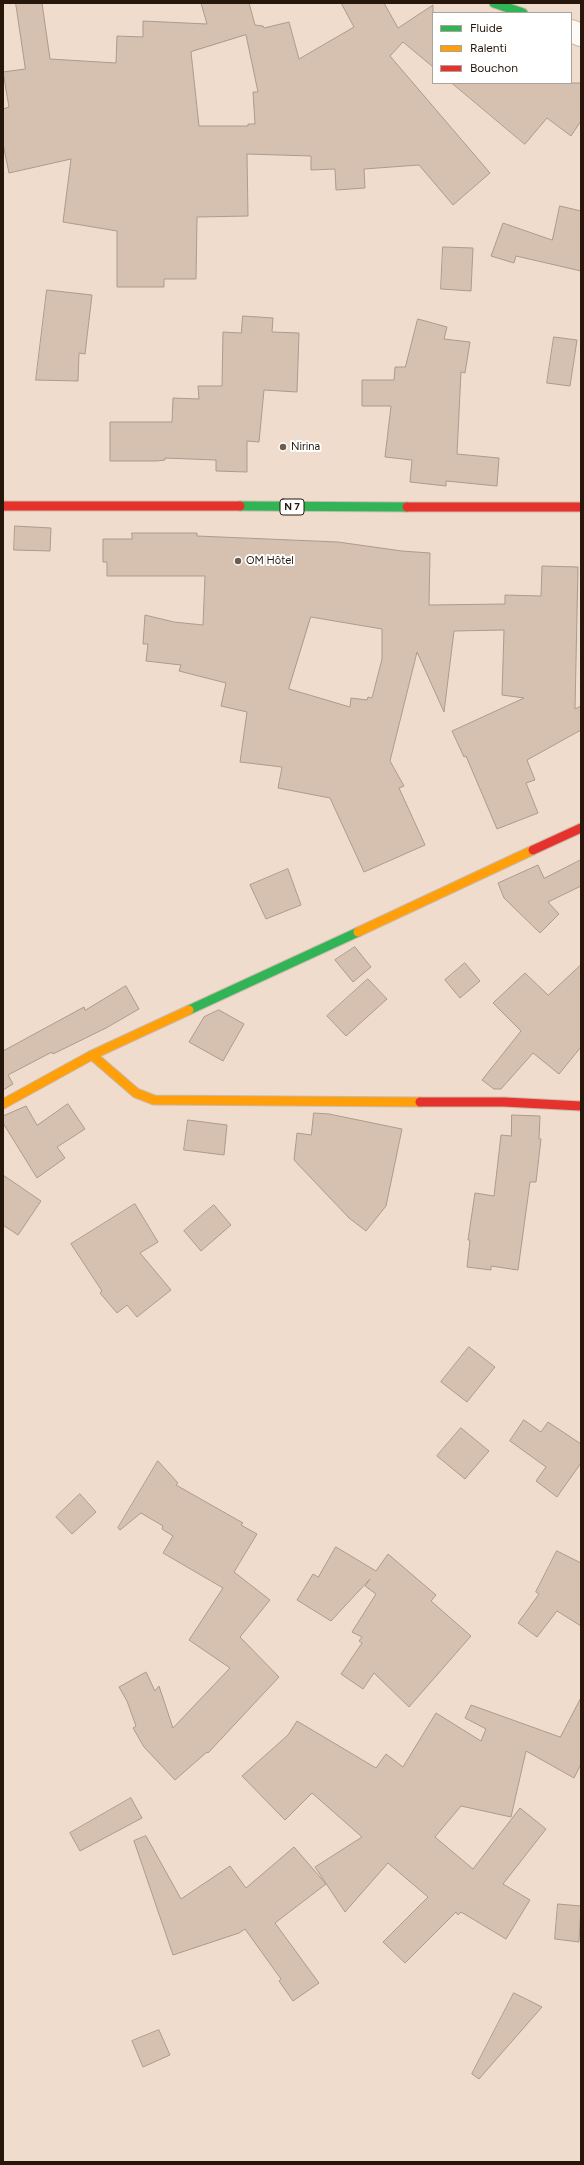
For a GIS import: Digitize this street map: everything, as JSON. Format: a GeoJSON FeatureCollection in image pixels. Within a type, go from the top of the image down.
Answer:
{"type":"FeatureCollection","features":[{"type":"Feature","properties":{"kind":"street"},"geometry":{"type":"LineString","coordinates":[[494,3],[520,12]]}},
{"type":"Feature","properties":{"kind":"street","name":"N 7"},"geometry":{"type":"LineString","coordinates":[[3,506],[581,508]]}},
{"type":"Feature","properties":{"kind":"street"},"geometry":{"type":"LineString","coordinates":[[3,1104],[92,1055],[581,828]]}},
{"type":"Feature","properties":{"kind":"street"},"geometry":{"type":"LineString","coordinates":[[92,1055],[136,1093],[154,1100],[504,1102],[581,1106]]}},
{"type":"Feature","properties":{"kind":"building"},"geometry":{"type":"Polygon","coordinates":[[[16,3],[42,3],[50,59],[116,63],[117,36],[143,37],[143,21],[207,24],[201,3],[249,3],[255,25],[263,26],[264,28],[289,22],[299,59],[354,27],[341,3],[384,3],[398,28],[433,5],[432,66],[403,42],[390,56],[490,173],[453,205],[419,165],[364,169],[365,188],[336,190],[335,169],[311,170],[311,156],[247,154],[248,216],[197,217],[196,279],[164,279],[164,287],[117,287],[117,231],[63,222],[71,159],[9,173],[3,144],[3,109],[9,107],[3,72],[25,69],[16,3]],[[246,35],[191,52],[199,126],[248,126],[248,124],[255,124],[253,92],[258,92],[246,35]]]}},
{"type":"Feature","properties":{"kind":"building"},"geometry":{"type":"Polygon","coordinates":[[[581,83],[581,121],[571,136],[547,118],[525,144],[453,84],[581,83]]]}},
{"type":"Feature","properties":{"kind":"building"},"geometry":{"type":"Polygon","coordinates":[[[560,206],[581,211],[581,271],[516,256],[514,263],[491,256],[503,223],[552,240],[560,206]]]}},
{"type":"Feature","properties":{"kind":"building"},"geometry":{"type":"Polygon","coordinates":[[[443,247],[473,248],[471,291],[441,289],[443,247]]]}},
{"type":"Feature","properties":{"kind":"building"},"geometry":{"type":"Polygon","coordinates":[[[47,290],[92,295],[85,354],[79,353],[78,381],[36,380],[47,290]]]}},
{"type":"Feature","properties":{"kind":"building"},"geometry":{"type":"Polygon","coordinates":[[[243,316],[273,318],[272,332],[299,333],[297,392],[264,390],[259,442],[247,441],[247,472],[216,471],[216,460],[165,458],[165,460],[157,461],[110,461],[110,422],[172,422],[173,398],[199,399],[198,386],[222,386],[223,332],[241,333],[243,316]]]}},
{"type":"Feature","properties":{"kind":"building"},"geometry":{"type":"Polygon","coordinates":[[[418,319],[447,327],[444,339],[470,342],[465,373],[461,372],[457,454],[499,458],[497,486],[446,481],[446,486],[410,482],[412,460],[385,457],[391,406],[362,406],[362,380],[394,380],[395,367],[405,367],[418,319]]]}},
{"type":"Feature","properties":{"kind":"building"},"geometry":{"type":"Polygon","coordinates":[[[554,337],[577,340],[570,386],[547,383],[554,337]]]}},
{"type":"Feature","properties":{"kind":"building"},"geometry":{"type":"Polygon","coordinates":[[[15,526],[51,528],[50,551],[14,550],[15,526]]]}},
{"type":"Feature","properties":{"kind":"building"},"geometry":{"type":"Polygon","coordinates":[[[132,533],[197,533],[197,536],[338,542],[402,551],[430,553],[429,605],[505,604],[505,595],[541,596],[542,566],[578,567],[575,709],[581,706],[581,730],[527,760],[535,780],[526,783],[538,813],[497,829],[466,756],[464,757],[452,731],[524,698],[502,695],[504,630],[454,631],[444,712],[417,652],[390,761],[404,786],[399,788],[425,845],[364,872],[330,798],[278,788],[282,767],[240,762],[247,712],[221,706],[226,683],[179,671],[181,665],[146,661],[148,644],[143,644],[145,615],[174,622],[203,625],[205,576],[107,576],[107,562],[103,562],[103,539],[132,539],[132,533]],[[311,617],[289,689],[350,707],[351,698],[367,700],[368,697],[372,698],[382,659],[382,629],[311,617]]]}},
{"type":"Feature","properties":{"kind":"building"},"geometry":{"type":"Polygon","coordinates":[[[581,860],[581,886],[548,902],[559,914],[540,933],[504,898],[498,883],[538,865],[544,878],[581,860]]]}},
{"type":"Feature","properties":{"kind":"building"},"geometry":{"type":"Polygon","coordinates":[[[288,869],[301,905],[266,919],[250,885],[288,869]]]}},
{"type":"Feature","properties":{"kind":"building"},"geometry":{"type":"Polygon","coordinates":[[[355,947],[371,967],[353,982],[335,960],[355,947]]]}},
{"type":"Feature","properties":{"kind":"building"},"geometry":{"type":"Polygon","coordinates":[[[465,963],[480,981],[460,998],[445,980],[465,963]]]}},
{"type":"Feature","properties":{"kind":"building"},"geometry":{"type":"Polygon","coordinates":[[[581,965],[581,1047],[559,1074],[533,1053],[501,1089],[494,1089],[482,1080],[521,1031],[493,1003],[525,973],[548,995],[581,965]]]}},
{"type":"Feature","properties":{"kind":"building"},"geometry":{"type":"Polygon","coordinates":[[[368,979],[387,999],[346,1036],[327,1016],[368,979]]]}},
{"type":"Feature","properties":{"kind":"building"},"geometry":{"type":"Polygon","coordinates":[[[126,986],[139,1009],[106,1028],[53,1054],[52,1052],[8,1075],[13,1084],[3,1090],[3,1051],[84,1007],[85,1010],[126,986]]]}},
{"type":"Feature","properties":{"kind":"building"},"geometry":{"type":"Polygon","coordinates":[[[219,1010],[244,1024],[223,1061],[189,1042],[204,1017],[219,1010]]]}},
{"type":"Feature","properties":{"kind":"building"},"geometry":{"type":"Polygon","coordinates":[[[68,1104],[85,1129],[57,1147],[65,1158],[37,1178],[3,1123],[3,1116],[26,1106],[37,1125],[68,1104]]]}},
{"type":"Feature","properties":{"kind":"building"},"geometry":{"type":"Polygon","coordinates":[[[314,1113],[329,1114],[402,1129],[386,1206],[366,1231],[349,1218],[294,1160],[297,1133],[311,1135],[314,1113]]]}},
{"type":"Feature","properties":{"kind":"building"},"geometry":{"type":"Polygon","coordinates":[[[512,1115],[540,1116],[539,1139],[541,1139],[536,1182],[530,1182],[518,1270],[491,1266],[491,1270],[467,1267],[470,1240],[468,1240],[475,1193],[494,1196],[501,1135],[511,1136],[512,1115]]]}},
{"type":"Feature","properties":{"kind":"building"},"geometry":{"type":"Polygon","coordinates":[[[188,1120],[227,1125],[224,1155],[184,1150],[188,1120]]]}},
{"type":"Feature","properties":{"kind":"building"},"geometry":{"type":"Polygon","coordinates":[[[3,1175],[41,1201],[18,1235],[3,1225],[3,1175]]]}},
{"type":"Feature","properties":{"kind":"building"},"geometry":{"type":"Polygon","coordinates":[[[135,1204],[158,1242],[140,1253],[171,1290],[137,1317],[127,1305],[117,1313],[100,1293],[102,1291],[71,1244],[135,1204]]]}},
{"type":"Feature","properties":{"kind":"building"},"geometry":{"type":"Polygon","coordinates":[[[214,1205],[231,1225],[201,1251],[184,1231],[214,1205]]]}},
{"type":"Feature","properties":{"kind":"building"},"geometry":{"type":"Polygon","coordinates":[[[469,1347],[495,1367],[467,1402],[441,1382],[469,1347]]]}},
{"type":"Feature","properties":{"kind":"building"},"geometry":{"type":"Polygon","coordinates":[[[524,1420],[541,1432],[548,1422],[581,1444],[581,1463],[557,1497],[536,1481],[546,1467],[510,1441],[524,1420]]]}},
{"type":"Feature","properties":{"kind":"building"},"geometry":{"type":"Polygon","coordinates":[[[461,1428],[489,1451],[465,1479],[437,1456],[461,1428]]]}},
{"type":"Feature","properties":{"kind":"building"},"geometry":{"type":"Polygon","coordinates":[[[158,1461],[178,1483],[176,1485],[243,1523],[241,1525],[257,1534],[234,1572],[270,1600],[240,1637],[279,1677],[208,1753],[207,1752],[175,1780],[144,1747],[133,1728],[136,1726],[127,1701],[119,1687],[146,1672],[155,1691],[159,1686],[173,1728],[230,1668],[189,1640],[223,1588],[163,1553],[173,1536],[162,1529],[163,1526],[141,1513],[120,1530],[118,1528],[158,1461]]]}},
{"type":"Feature","properties":{"kind":"building"},"geometry":{"type":"Polygon","coordinates":[[[80,1494],[96,1512],[72,1534],[56,1517],[80,1494]]]}},
{"type":"Feature","properties":{"kind":"building"},"geometry":{"type":"Polygon","coordinates":[[[336,1547],[376,1571],[388,1554],[436,1595],[431,1601],[471,1636],[409,1707],[374,1673],[363,1689],[341,1674],[362,1643],[359,1641],[362,1637],[352,1632],[376,1594],[365,1586],[370,1579],[331,1621],[297,1600],[313,1574],[318,1577],[336,1547]]]}},
{"type":"Feature","properties":{"kind":"building"},"geometry":{"type":"Polygon","coordinates":[[[557,1551],[581,1563],[581,1626],[557,1611],[537,1637],[518,1623],[539,1594],[536,1592],[557,1551]]]}},
{"type":"Feature","properties":{"kind":"building"},"geometry":{"type":"Polygon","coordinates":[[[581,1698],[581,1764],[574,1778],[526,1751],[511,1817],[461,1806],[435,1837],[473,1869],[520,1808],[546,1829],[503,1884],[530,1900],[506,1939],[461,1912],[458,1915],[456,1912],[405,1963],[383,1942],[428,1897],[388,1863],[345,1912],[315,1867],[362,1837],[312,1793],[285,1820],[242,1776],[288,1735],[297,1721],[376,1768],[386,1754],[403,1767],[436,1713],[481,1741],[486,1729],[465,1718],[471,1705],[560,1737],[581,1698]]]}},
{"type":"Feature","properties":{"kind":"building"},"geometry":{"type":"Polygon","coordinates":[[[131,1798],[142,1818],[80,1851],[70,1833],[131,1798]]]}},
{"type":"Feature","properties":{"kind":"building"},"geometry":{"type":"Polygon","coordinates":[[[146,1836],[181,1899],[230,1866],[246,1888],[294,1847],[326,1884],[275,1923],[319,1983],[293,2001],[279,1981],[281,1979],[245,1929],[239,1933],[173,1955],[134,1841],[146,1836]]]}},
{"type":"Feature","properties":{"kind":"building"},"geometry":{"type":"Polygon","coordinates":[[[558,1904],[581,1906],[579,1942],[555,1939],[558,1904]]]}},
{"type":"Feature","properties":{"kind":"building"},"geometry":{"type":"Polygon","coordinates":[[[514,1993],[542,2007],[479,2079],[472,2074],[514,1993]]]}},
{"type":"Feature","properties":{"kind":"building"},"geometry":{"type":"Polygon","coordinates":[[[159,2030],[170,2055],[143,2067],[132,2041],[159,2030]]]}},
{"type":"Feature","properties":{"kind":"traffic: fast"},"geometry":{"type":"LineString","coordinates":[[494,3],[520,12]]}},
{"type":"Feature","properties":{"kind":"traffic: fast"},"geometry":{"type":"LineString","coordinates":[[240,506],[407,507]]}},
{"type":"Feature","properties":{"kind":"traffic: fast"},"geometry":{"type":"LineString","coordinates":[[189,1010],[358,932]]}},
{"type":"Feature","properties":{"kind":"traffic: slow"},"geometry":{"type":"LineString","coordinates":[[358,932],[533,850]]}},
{"type":"Feature","properties":{"kind":"traffic: slow"},"geometry":{"type":"LineString","coordinates":[[3,1104],[92,1055],[189,1010]]}},
{"type":"Feature","properties":{"kind":"traffic: slow"},"geometry":{"type":"LineString","coordinates":[[92,1055],[136,1093],[154,1100],[420,1102]]}},
{"type":"Feature","properties":{"kind":"traffic: jam"},"geometry":{"type":"LineString","coordinates":[[3,506],[240,506]]}},
{"type":"Feature","properties":{"kind":"traffic: jam"},"geometry":{"type":"LineString","coordinates":[[407,507],[581,507]]}},
{"type":"Feature","properties":{"kind":"traffic: jam"},"geometry":{"type":"LineString","coordinates":[[533,850],[581,828]]}},
{"type":"Feature","properties":{"kind":"traffic: jam"},"geometry":{"type":"LineString","coordinates":[[420,1102],[504,1102],[581,1106]]}},
{"type":"Feature","properties":{"kind":"place","name":"Nirina"},"geometry":{"type":"Point","coordinates":[283,447]}},
{"type":"Feature","properties":{"kind":"place","name":"OM Hôtel"},"geometry":{"type":"Point","coordinates":[238,561]}}]}
